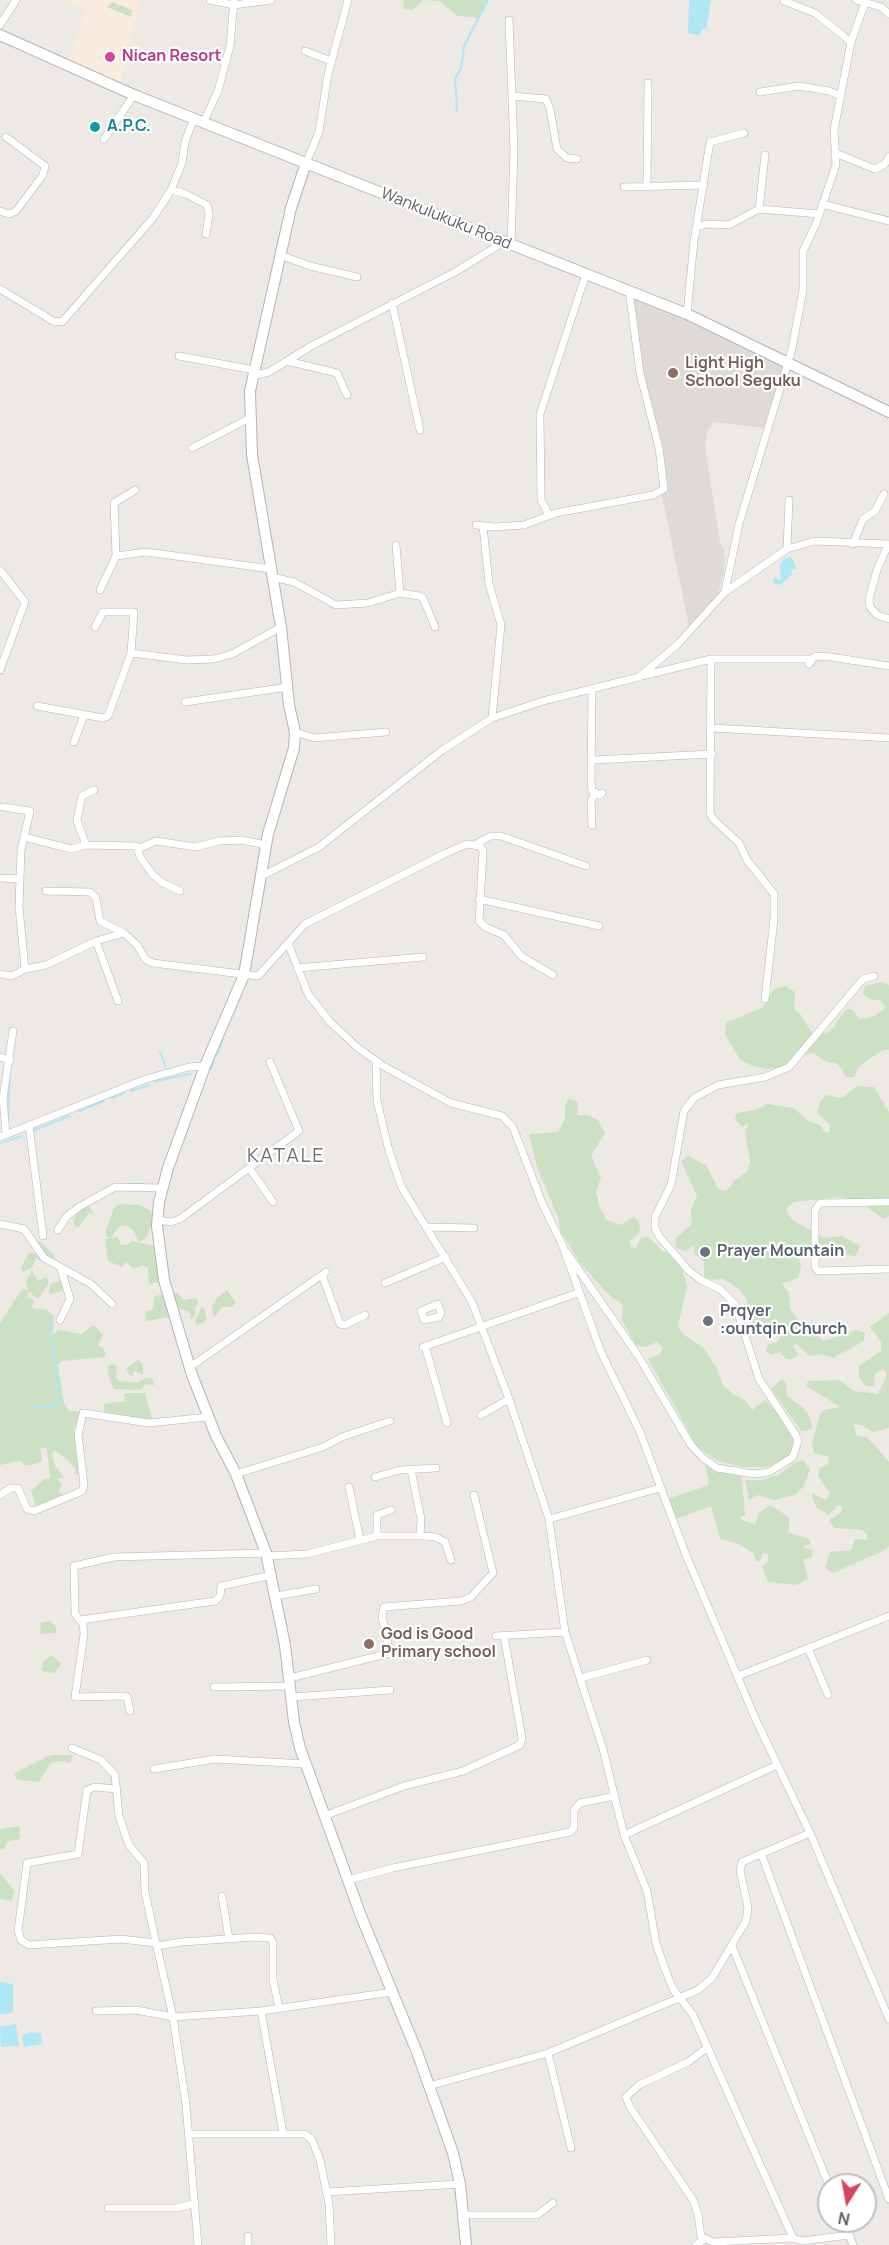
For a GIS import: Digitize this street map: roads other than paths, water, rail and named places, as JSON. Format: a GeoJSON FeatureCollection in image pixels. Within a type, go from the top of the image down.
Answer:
{"type":"FeatureCollection","features":[{"type":"Feature","properties":{"kind":"street"},"geometry":{"type":"LineString","coordinates":[[0,25],[16,0]]}},
{"type":"Feature","properties":{"kind":"street"},"geometry":{"type":"LineString","coordinates":[[210,0],[234,3],[271,0]]}},
{"type":"Feature","properties":{"kind":"street"},"geometry":{"type":"LineString","coordinates":[[348,0],[331,61],[319,132],[291,208],[253,373],[250,418],[255,476],[272,573],[295,732],[291,765],[266,845],[244,975],[205,1066],[162,1188],[158,1221],[164,1280],[190,1367],[208,1417],[236,1474],[267,1555],[291,1687],[294,1722],[306,1764],[453,2153],[460,2184],[466,2245]]}},
{"type":"Feature","properties":{"kind":"street"},"geometry":{"type":"LineString","coordinates":[[856,0],[880,7],[889,14]]}},
{"type":"Feature","properties":{"kind":"street"},"geometry":{"type":"LineString","coordinates":[[784,1],[814,13],[851,42]]}},
{"type":"Feature","properties":{"kind":"street"},"geometry":{"type":"LineString","coordinates":[[725,592],[739,524],[789,363],[800,311],[803,251],[836,165],[834,130],[851,42],[865,2]]}},
{"type":"Feature","properties":{"kind":"street"},"geometry":{"type":"LineString","coordinates":[[0,289],[56,322],[62,322],[153,218],[171,190],[182,163],[185,142],[218,91],[228,56],[234,3]]}},
{"type":"Feature","properties":{"kind":"street"},"geometry":{"type":"LineString","coordinates":[[179,357],[253,373],[269,372],[392,303],[508,243],[512,96],[509,20]]}},
{"type":"Feature","properties":{"kind":"street","name":"Wankulukuku Road"},"geometry":{"type":"LineString","coordinates":[[0,35],[134,95],[687,314],[889,412]]}},
{"type":"Feature","properties":{"kind":"street"},"geometry":{"type":"LineString","coordinates":[[306,51],[331,61]]}},
{"type":"Feature","properties":{"kind":"street"},"geometry":{"type":"LineString","coordinates":[[647,186],[648,83]]}},
{"type":"Feature","properties":{"kind":"street"},"geometry":{"type":"LineString","coordinates":[[760,92],[799,86],[829,91],[841,96]]}},
{"type":"Feature","properties":{"kind":"street"},"geometry":{"type":"LineString","coordinates":[[104,139],[134,95]]}},
{"type":"Feature","properties":{"kind":"street"},"geometry":{"type":"LineString","coordinates":[[512,96],[546,99],[557,149],[567,158],[577,159]]}},
{"type":"Feature","properties":{"kind":"street"},"geometry":{"type":"LineString","coordinates":[[687,314],[710,142],[744,133]]}},
{"type":"Feature","properties":{"kind":"street"},"geometry":{"type":"LineString","coordinates":[[0,211],[9,214],[16,211],[43,175],[45,166],[6,137]]}},
{"type":"Feature","properties":{"kind":"street"},"geometry":{"type":"LineString","coordinates":[[835,153],[875,169],[885,164],[889,157]]}},
{"type":"Feature","properties":{"kind":"street"},"geometry":{"type":"LineString","coordinates":[[759,209],[765,154]]}},
{"type":"Feature","properties":{"kind":"street"},"geometry":{"type":"LineString","coordinates":[[624,187],[704,186]]}},
{"type":"Feature","properties":{"kind":"street"},"geometry":{"type":"LineString","coordinates":[[171,190],[186,194],[207,205],[209,214],[206,234]]}},
{"type":"Feature","properties":{"kind":"street"},"geometry":{"type":"LineString","coordinates":[[822,204],[889,221]]}},
{"type":"Feature","properties":{"kind":"street"},"geometry":{"type":"LineString","coordinates":[[697,227],[706,224],[729,225],[759,209],[819,214]]}},
{"type":"Feature","properties":{"kind":"street"},"geometry":{"type":"LineString","coordinates":[[280,255],[310,266],[357,277]]}},
{"type":"Feature","properties":{"kind":"street"},"geometry":{"type":"LineString","coordinates":[[549,515],[540,500],[540,414],[586,274]]}},
{"type":"Feature","properties":{"kind":"street"},"geometry":{"type":"LineString","coordinates":[[492,718],[501,625],[489,584],[480,525],[524,525],[549,515],[654,495],[664,489],[659,448],[640,373],[629,290]]}},
{"type":"Feature","properties":{"kind":"street"},"geometry":{"type":"LineString","coordinates":[[392,303],[420,430]]}},
{"type":"Feature","properties":{"kind":"street"},"geometry":{"type":"LineString","coordinates":[[287,361],[337,373],[348,395]]}},
{"type":"Feature","properties":{"kind":"street"},"geometry":{"type":"LineString","coordinates":[[192,448],[250,418]]}},
{"type":"Feature","properties":{"kind":"street"},"geometry":{"type":"LineString","coordinates":[[100,590],[116,556],[114,503],[135,490]]}},
{"type":"Feature","properties":{"kind":"street"},"geometry":{"type":"LineString","coordinates":[[853,544],[863,519],[875,511],[884,494]]}},
{"type":"Feature","properties":{"kind":"street"},"geometry":{"type":"LineString","coordinates":[[787,549],[789,500]]}},
{"type":"Feature","properties":{"kind":"street"},"geometry":{"type":"LineString","coordinates":[[639,676],[676,645],[725,592],[787,549],[814,541],[889,544],[877,570],[868,599],[877,615],[889,620]]}},
{"type":"Feature","properties":{"kind":"street"},"geometry":{"type":"LineString","coordinates":[[396,544],[400,593]]}},
{"type":"Feature","properties":{"kind":"street"},"geometry":{"type":"LineString","coordinates":[[116,556],[160,552],[272,573],[336,605],[368,603],[400,593],[423,598],[435,627]]}},
{"type":"Feature","properties":{"kind":"street"},"geometry":{"type":"LineString","coordinates":[[0,570],[25,602],[0,670]]}},
{"type":"Feature","properties":{"kind":"street"},"geometry":{"type":"LineString","coordinates":[[37,706],[103,718],[108,716],[131,653],[134,612],[103,612],[95,627]]}},
{"type":"Feature","properties":{"kind":"street"},"geometry":{"type":"LineString","coordinates":[[131,653],[174,659],[214,659],[232,654],[280,627]]}},
{"type":"Feature","properties":{"kind":"street"},"geometry":{"type":"LineString","coordinates":[[260,877],[319,847],[441,751],[492,718],[543,701],[711,659],[810,661],[815,656],[889,666]]}},
{"type":"Feature","properties":{"kind":"street"},"geometry":{"type":"LineString","coordinates":[[711,659],[710,813],[713,819],[739,843],[747,860],[774,894],[774,920],[769,942],[770,973],[765,999]]}},
{"type":"Feature","properties":{"kind":"street"},"geometry":{"type":"LineString","coordinates":[[185,702],[288,687]]}},
{"type":"Feature","properties":{"kind":"street"},"geometry":{"type":"LineString","coordinates":[[592,689],[591,783],[598,793],[591,807],[592,825]]}},
{"type":"Feature","properties":{"kind":"street"},"geometry":{"type":"LineString","coordinates":[[74,742],[84,715]]}},
{"type":"Feature","properties":{"kind":"street"},"geometry":{"type":"LineString","coordinates":[[712,728],[889,738]]}},
{"type":"Feature","properties":{"kind":"street"},"geometry":{"type":"LineString","coordinates":[[295,732],[314,738],[386,732]]}},
{"type":"Feature","properties":{"kind":"street"},"geometry":{"type":"LineString","coordinates":[[593,760],[712,754]]}},
{"type":"Feature","properties":{"kind":"street"},"geometry":{"type":"LineString","coordinates":[[86,845],[76,820],[82,796],[94,790]]}},
{"type":"Feature","properties":{"kind":"street"},"geometry":{"type":"LineString","coordinates":[[3,807],[30,811],[24,837],[19,907],[25,969]]}},
{"type":"Feature","properties":{"kind":"street"},"geometry":{"type":"LineString","coordinates":[[45,891],[90,892],[96,898],[100,921],[124,933],[137,945],[146,960],[153,963],[258,976],[299,928],[317,917],[444,854],[490,836],[501,836],[586,866]]}},
{"type":"Feature","properties":{"kind":"street"},"geometry":{"type":"LineString","coordinates":[[24,837],[62,848],[86,845],[136,846],[138,849],[156,841],[196,847],[219,841],[242,840],[266,845]]}},
{"type":"Feature","properties":{"kind":"street"},"geometry":{"type":"LineString","coordinates":[[474,844],[483,851],[478,916],[482,925],[504,935],[521,956],[553,975]]}},
{"type":"Feature","properties":{"kind":"street"},"geometry":{"type":"LineString","coordinates":[[136,846],[140,857],[153,875],[180,891]]}},
{"type":"Feature","properties":{"kind":"street"},"geometry":{"type":"LineString","coordinates":[[0,878],[20,879]]}},
{"type":"Feature","properties":{"kind":"street"},"geometry":{"type":"LineString","coordinates":[[479,899],[599,926]]}},
{"type":"Feature","properties":{"kind":"street"},"geometry":{"type":"LineString","coordinates":[[0,974],[12,976],[25,969],[46,965],[96,941],[124,933]]}},
{"type":"Feature","properties":{"kind":"street"},"geometry":{"type":"LineString","coordinates":[[96,941],[118,1001]]}},
{"type":"Feature","properties":{"kind":"street"},"geometry":{"type":"LineString","coordinates":[[288,943],[308,994],[330,1022],[376,1062],[451,1103],[507,1118],[519,1139],[542,1203],[562,1244],[601,1352],[639,1432],[738,1676],[810,1833],[889,2019]]}},
{"type":"Feature","properties":{"kind":"street"},"geometry":{"type":"LineString","coordinates":[[297,968],[423,957]]}},
{"type":"Feature","properties":{"kind":"street"},"geometry":{"type":"LineString","coordinates":[[562,1244],[637,1354],[686,1439],[703,1458],[717,1468],[754,1474],[769,1472],[783,1464],[797,1449],[795,1434],[759,1379],[735,1304],[720,1289],[701,1280],[688,1270],[659,1236],[654,1223],[673,1178],[684,1111],[694,1098],[718,1085],[765,1077],[789,1067],[863,979],[874,976]]}},
{"type":"Feature","properties":{"kind":"street"},"geometry":{"type":"LineString","coordinates":[[13,1031],[3,1098],[3,1135],[146,1079],[189,1067],[205,1066]]}},
{"type":"Feature","properties":{"kind":"street"},"geometry":{"type":"LineString","coordinates":[[0,1057],[10,1060]]}},
{"type":"Feature","properties":{"kind":"street"},"geometry":{"type":"LineString","coordinates":[[158,1221],[171,1222],[180,1219],[299,1131],[270,1062]]}},
{"type":"Feature","properties":{"kind":"street"},"geometry":{"type":"LineString","coordinates":[[376,1062],[377,1101],[389,1151],[402,1188],[472,1302],[509,1399],[549,1519],[565,1632],[581,1678],[624,1835],[647,1891],[656,1943],[665,1969],[673,1989],[693,2015],[794,2238]]}},
{"type":"Feature","properties":{"kind":"street"},"geometry":{"type":"LineString","coordinates":[[29,1125],[43,1236]]}},
{"type":"Feature","properties":{"kind":"street"},"geometry":{"type":"LineString","coordinates":[[250,1169],[273,1202]]}},
{"type":"Feature","properties":{"kind":"street"},"geometry":{"type":"LineString","coordinates":[[58,1230],[79,1207],[115,1186],[162,1188]]}},
{"type":"Feature","properties":{"kind":"street"},"geometry":{"type":"LineString","coordinates":[[889,1202],[820,1203],[816,1210],[815,1267],[818,1271],[889,1269]]}},
{"type":"Feature","properties":{"kind":"street"},"geometry":{"type":"LineString","coordinates":[[0,1224],[24,1229],[44,1258],[91,1284],[112,1304]]}},
{"type":"Feature","properties":{"kind":"street"},"geometry":{"type":"LineString","coordinates":[[427,1227],[474,1228]]}},
{"type":"Feature","properties":{"kind":"street"},"geometry":{"type":"LineString","coordinates":[[385,1283],[446,1257]]}},
{"type":"Feature","properties":{"kind":"street"},"geometry":{"type":"LineString","coordinates":[[60,1320],[70,1299],[61,1269]]}},
{"type":"Feature","properties":{"kind":"street"},"geometry":{"type":"LineString","coordinates":[[190,1367],[324,1273],[340,1323],[345,1325],[365,1315]]}},
{"type":"Feature","properties":{"kind":"street"},"geometry":{"type":"LineString","coordinates":[[447,1423],[424,1347],[578,1293]]}},
{"type":"Feature","properties":{"kind":"street"},"geometry":{"type":"LineString","coordinates":[[480,1415],[509,1399]]}},
{"type":"Feature","properties":{"kind":"street"},"geometry":{"type":"LineString","coordinates":[[0,1495],[11,1488],[18,1488],[27,1509],[34,1511],[82,1491],[84,1485],[78,1435],[83,1413],[149,1423],[208,1417]]}},
{"type":"Feature","properties":{"kind":"street"},"geometry":{"type":"LineString","coordinates":[[236,1474],[323,1447],[342,1437],[390,1421]]}},
{"type":"Feature","properties":{"kind":"street"},"geometry":{"type":"LineString","coordinates":[[375,1477],[436,1468]]}},
{"type":"Feature","properties":{"kind":"street"},"geometry":{"type":"LineString","coordinates":[[411,1470],[421,1519],[420,1536]]}},
{"type":"Feature","properties":{"kind":"street"},"geometry":{"type":"LineString","coordinates":[[349,1487],[360,1540]]}},
{"type":"Feature","properties":{"kind":"street"},"geometry":{"type":"LineString","coordinates":[[549,1519],[660,1488]]}},
{"type":"Feature","properties":{"kind":"street"},"geometry":{"type":"LineString","coordinates":[[291,1687],[390,1653],[382,1617],[384,1607],[461,1601],[471,1597],[493,1573],[474,1495]]}},
{"type":"Feature","properties":{"kind":"street"},"geometry":{"type":"LineString","coordinates":[[377,1536],[377,1515],[391,1510]]}},
{"type":"Feature","properties":{"kind":"street"},"geometry":{"type":"LineString","coordinates":[[130,1711],[128,1697],[75,1697],[84,1634],[80,1620],[75,1614],[73,1569],[76,1564],[114,1557],[307,1554],[377,1536],[436,1537],[445,1542],[451,1560]]}},
{"type":"Feature","properties":{"kind":"street"},"geometry":{"type":"LineString","coordinates":[[80,1620],[215,1601],[220,1596],[221,1586],[272,1575]]}},
{"type":"Feature","properties":{"kind":"street"},"geometry":{"type":"LineString","coordinates":[[276,1596],[316,1589]]}},
{"type":"Feature","properties":{"kind":"street"},"geometry":{"type":"LineString","coordinates":[[738,1676],[889,1616]]}},
{"type":"Feature","properties":{"kind":"street"},"geometry":{"type":"LineString","coordinates":[[324,1816],[405,1786],[463,1771],[520,1745],[522,1738],[500,1636],[565,1632]]}},
{"type":"Feature","properties":{"kind":"street"},"geometry":{"type":"LineString","coordinates":[[808,1648],[828,1695]]}},
{"type":"Feature","properties":{"kind":"street"},"geometry":{"type":"LineString","coordinates":[[581,1678],[647,1660]]}},
{"type":"Feature","properties":{"kind":"street"},"geometry":{"type":"LineString","coordinates":[[214,1687],[390,1690]]}},
{"type":"Feature","properties":{"kind":"street"},"geometry":{"type":"LineString","coordinates":[[72,1748],[101,1760],[115,1775],[119,1816],[129,1845],[144,1863],[145,1892],[173,2017],[188,2134],[192,2204],[198,2245]]}},
{"type":"Feature","properties":{"kind":"street"},"geometry":{"type":"LineString","coordinates":[[154,1769],[215,1759],[306,1764]]}},
{"type":"Feature","properties":{"kind":"street"},"geometry":{"type":"LineString","coordinates":[[624,1835],[777,1765]]}},
{"type":"Feature","properties":{"kind":"street"},"geometry":{"type":"LineString","coordinates":[[117,1789],[95,1787],[87,1790],[78,1854],[27,1863],[18,1931],[25,1943],[34,1945],[121,1939],[156,1944],[265,1937],[273,1942],[273,1980],[279,2008]]}},
{"type":"Feature","properties":{"kind":"street"},"geometry":{"type":"LineString","coordinates":[[348,1880],[403,1866],[570,1832],[574,1828],[574,1810],[580,1803],[615,1796]]}},
{"type":"Feature","properties":{"kind":"street"},"geometry":{"type":"LineString","coordinates":[[429,2086],[548,2053],[698,1990],[712,1978],[746,1921],[748,1908],[740,1866],[744,1860],[810,1833]]}},
{"type":"Feature","properties":{"kind":"street"},"geometry":{"type":"LineString","coordinates":[[761,1853],[889,2199]]}},
{"type":"Feature","properties":{"kind":"street"},"geometry":{"type":"LineString","coordinates":[[222,1896],[229,1939]]}},
{"type":"Feature","properties":{"kind":"street"},"geometry":{"type":"LineString","coordinates":[[732,1946],[824,2173]]}},
{"type":"Feature","properties":{"kind":"street"},"geometry":{"type":"LineString","coordinates":[[96,2011],[136,2010],[173,2017],[261,2011],[392,1992]]}},
{"type":"Feature","properties":{"kind":"street"},"geometry":{"type":"LineString","coordinates":[[261,2011],[283,2133]]}},
{"type":"Feature","properties":{"kind":"street"},"geometry":{"type":"LineString","coordinates":[[708,2048],[688,2062],[639,2085],[626,2097],[630,2107],[693,2200],[698,2214],[699,2232],[705,2240],[714,2242],[794,2238],[803,2243],[849,2235],[853,2245]]}},
{"type":"Feature","properties":{"kind":"street"},"geometry":{"type":"LineString","coordinates":[[548,2053],[571,2148]]}},
{"type":"Feature","properties":{"kind":"street"},"geometry":{"type":"LineString","coordinates":[[188,2134],[305,2134],[312,2140],[320,2160],[326,2192],[331,2245]]}},
{"type":"Feature","properties":{"kind":"street"},"geometry":{"type":"LineString","coordinates":[[326,2192],[460,2184]]}},
{"type":"Feature","properties":{"kind":"street"},"geometry":{"type":"LineString","coordinates":[[463,2215],[537,2215],[554,2203]]}},
{"type":"Feature","properties":{"kind":"street"},"geometry":{"type":"LineString","coordinates":[[108,2208],[177,2208],[192,2204]]}},
{"type":"Feature","properties":{"kind":"street"},"geometry":{"type":"LineString","coordinates":[[248,2236],[248,2245]]}},
{"type":"Feature","properties":{"kind":"street"},"geometry":{"type":"LineString","coordinates":[[696,2245],[705,2240]]}},
{"type":"Feature","properties":{"kind":"water"},"geometry":{"type":"Polygon","coordinates":[[[689,0],[711,0],[706,29],[702,29],[699,35],[688,33],[689,0]]]}},
{"type":"Feature","properties":{"kind":"water"},"geometry":{"type":"Polygon","coordinates":[[[791,557],[797,569],[791,570],[792,574],[781,585],[773,583],[774,577],[781,581],[780,565],[785,558],[791,557]]]}},
{"type":"Feature","properties":{"kind":"water"},"geometry":{"type":"Polygon","coordinates":[[[0,1982],[13,1984],[13,2013],[0,2014],[0,1982]]]}},
{"type":"Feature","properties":{"kind":"water"},"geometry":{"type":"Polygon","coordinates":[[[16,2024],[19,2046],[1,2047],[0,2027],[16,2024]]]}},
{"type":"Feature","properties":{"kind":"water"},"geometry":{"type":"Polygon","coordinates":[[[31,2032],[41,2033],[42,2044],[24,2047],[22,2036],[31,2032]]]}},
{"type":"Feature","properties":{"kind":"waterway"},"geometry":{"type":"LineString","coordinates":[[457,112],[455,78],[461,69],[464,46],[488,0]]}},
{"type":"Feature","properties":{"kind":"waterway"},"geometry":{"type":"LineString","coordinates":[[0,41],[20,49]]}},
{"type":"Feature","properties":{"kind":"waterway"},"geometry":{"type":"LineString","coordinates":[[217,1055],[223,1038]]}},
{"type":"Feature","properties":{"kind":"waterway"},"geometry":{"type":"LineString","coordinates":[[160,1052],[167,1070]]}},
{"type":"Feature","properties":{"kind":"waterway"},"geometry":{"type":"LineString","coordinates":[[211,1069],[214,1061]]}},
{"type":"Feature","properties":{"kind":"waterway"},"geometry":{"type":"LineString","coordinates":[[8,1116],[10,1073]]}},
{"type":"Feature","properties":{"kind":"waterway"},"geometry":{"type":"LineString","coordinates":[[156,1081],[190,1074]]}},
{"type":"Feature","properties":{"kind":"waterway"},"geometry":{"type":"LineString","coordinates":[[131,1091],[149,1085]]}},
{"type":"Feature","properties":{"kind":"waterway"},"geometry":{"type":"LineString","coordinates":[[111,1098],[124,1093]]}},
{"type":"Feature","properties":{"kind":"waterway"},"geometry":{"type":"LineString","coordinates":[[80,1111],[104,1101]]}},
{"type":"Feature","properties":{"kind":"waterway"},"geometry":{"type":"LineString","coordinates":[[32,1131],[70,1116]]}},
{"type":"Feature","properties":{"kind":"waterway"},"geometry":{"type":"LineString","coordinates":[[0,1143],[22,1136]]}},
{"type":"Feature","properties":{"kind":"waterway"},"geometry":{"type":"LineString","coordinates":[[124,1184],[143,1184]]}},
{"type":"Feature","properties":{"kind":"waterway"},"geometry":{"type":"LineString","coordinates":[[31,1407],[54,1407],[60,1402],[50,1319]]}},
{"type":"Feature","properties":{"kind":"place","name":"Nican Resort"},"geometry":{"type":"Point","coordinates":[110,57]}},
{"type":"Feature","properties":{"kind":"place","name":"A.P.C."},"geometry":{"type":"Point","coordinates":[95,127]}},
{"type":"Feature","properties":{"kind":"place","name":"Light High School Seguku"},"geometry":{"type":"Point","coordinates":[673,373]}},
{"type":"Feature","properties":{"kind":"place","name":"Prayer Mountain"},"geometry":{"type":"Point","coordinates":[705,1252]}},
{"type":"Feature","properties":{"kind":"place","name":"Prqyer :ountqin Church"},"geometry":{"type":"Point","coordinates":[708,1321]}},
{"type":"Feature","properties":{"kind":"place","name":"God is Good Primary school"},"geometry":{"type":"Point","coordinates":[369,1644]}},
{"type":"Feature","properties":{"kind":"district","name":"KATALE"},"geometry":{"type":"Point","coordinates":[286,1156]}}]}
